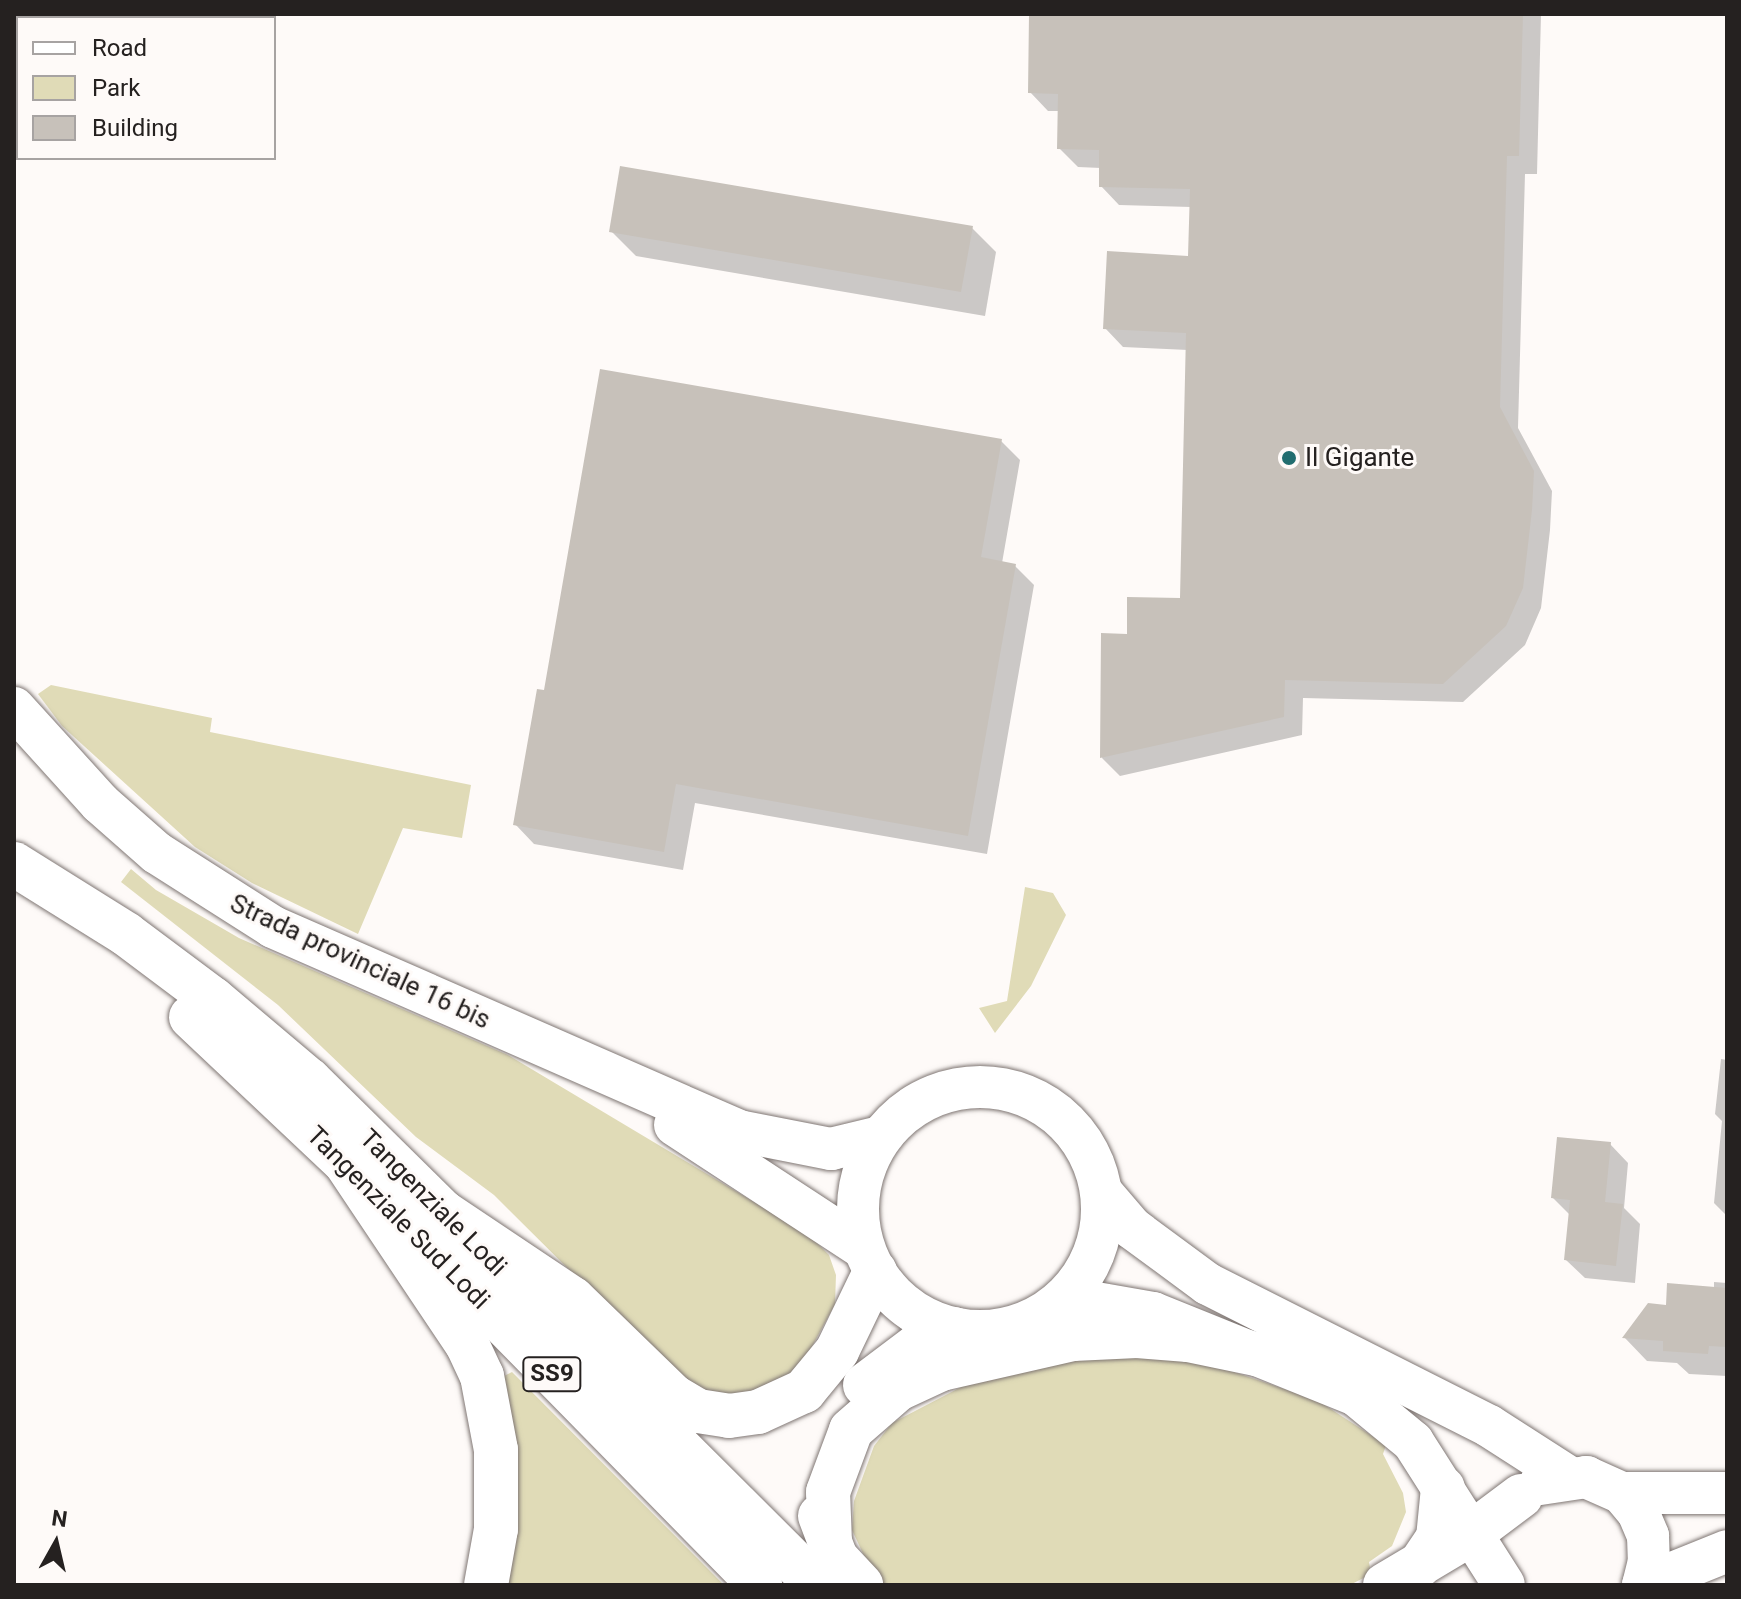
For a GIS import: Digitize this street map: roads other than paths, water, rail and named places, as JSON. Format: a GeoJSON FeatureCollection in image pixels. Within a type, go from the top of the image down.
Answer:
{"type":"FeatureCollection","features":[{"type":"Feature","properties":{"kind":"main road","name":"Strada provinciale 16 bis"},"geometry":{"type":"LineString","coordinates":[[14,708],[100,803],[157,853],[212,891],[273,927],[739,1131],[790,1145],[831,1149],[880,1137]]}},
{"type":"Feature","properties":{"kind":"main road","name":"Tangenziale Lodi"},"geometry":{"type":"LineString","coordinates":[[14,864],[126,934],[264,1040],[443,1212],[817,1585]]}},
{"type":"Feature","properties":{"kind":"main road","name":"Tangenziale Sud Lodi"},"geometry":{"type":"LineString","coordinates":[[14,876],[167,996],[345,1162],[760,1585]]}},
{"type":"Feature","properties":{"kind":"main road","name":"Strada provinciale 16 bis"},"geometry":{"type":"LineString","coordinates":[[580,1063],[869,1260]]}},
{"type":"Feature","properties":{"kind":"main road"},"geometry":{"type":"LineString","coordinates":[[968,1087],[1004,1089],[1038,1101],[1067,1123],[1088,1152],[1102,1193],[1101,1225],[1093,1256],[1077,1284],[1054,1307],[1024,1323],[990,1331],[955,1329],[924,1318],[896,1299],[869,1260],[857,1210],[861,1184],[880,1137],[927,1098],[968,1087]]}},
{"type":"Feature","properties":{"kind":"main road"},"geometry":{"type":"LineString","coordinates":[[345,1162],[452,1317],[482,1376],[498,1490],[486,1585]]}},
{"type":"Feature","properties":{"kind":"main road"},"geometry":{"type":"LineString","coordinates":[[1102,1193],[1132,1228],[1208,1284],[1489,1426],[1567,1476]]}},
{"type":"Feature","properties":{"kind":"main road"},"geometry":{"type":"LineString","coordinates":[[443,1212],[573,1299],[673,1396],[698,1411],[729,1416],[758,1412],[804,1391],[837,1351],[869,1260]]}},
{"type":"Feature","properties":{"kind":"main road"},"geometry":{"type":"LineString","coordinates":[[1054,1307],[1090,1302],[1138,1309],[1266,1356],[1381,1411],[1413,1442],[1469,1535],[1502,1582]]}},
{"type":"Feature","properties":{"kind":"main road"},"geometry":{"type":"LineString","coordinates":[[861,1585],[830,1543],[817,1495],[832,1431],[857,1392],[886,1366],[955,1329]]}},
{"type":"Feature","properties":{"kind":"main road"},"geometry":{"type":"LineString","coordinates":[[830,1543],[828,1492],[851,1430],[898,1389],[941,1369],[1073,1339],[1137,1336],[1266,1356]]}},
{"type":"Feature","properties":{"kind":"main road"},"geometry":{"type":"LineString","coordinates":[[1402,1575],[1469,1535],[1521,1496],[1567,1476],[1586,1477],[1622,1493],[1727,1493]]}},
{"type":"Feature","properties":{"kind":"main road"},"geometry":{"type":"LineString","coordinates":[[1402,1575],[1438,1538],[1443,1488]]}},
{"type":"Feature","properties":{"kind":"main road"},"geometry":{"type":"LineString","coordinates":[[1622,1493],[1638,1512],[1648,1536],[1649,1561],[1643,1585]]}},
{"type":"Feature","properties":{"kind":"main road"},"geometry":{"type":"LineString","coordinates":[[1502,1582],[1497,1539],[1521,1496]]}},
{"type":"Feature","properties":{"kind":"main road"},"geometry":{"type":"LineString","coordinates":[[1643,1585],[1727,1551]]}},
{"type":"Feature","properties":{"kind":"place","name":"Il Gigante"},"geometry":{"type":"Point","coordinates":[1289,458]}}]}
